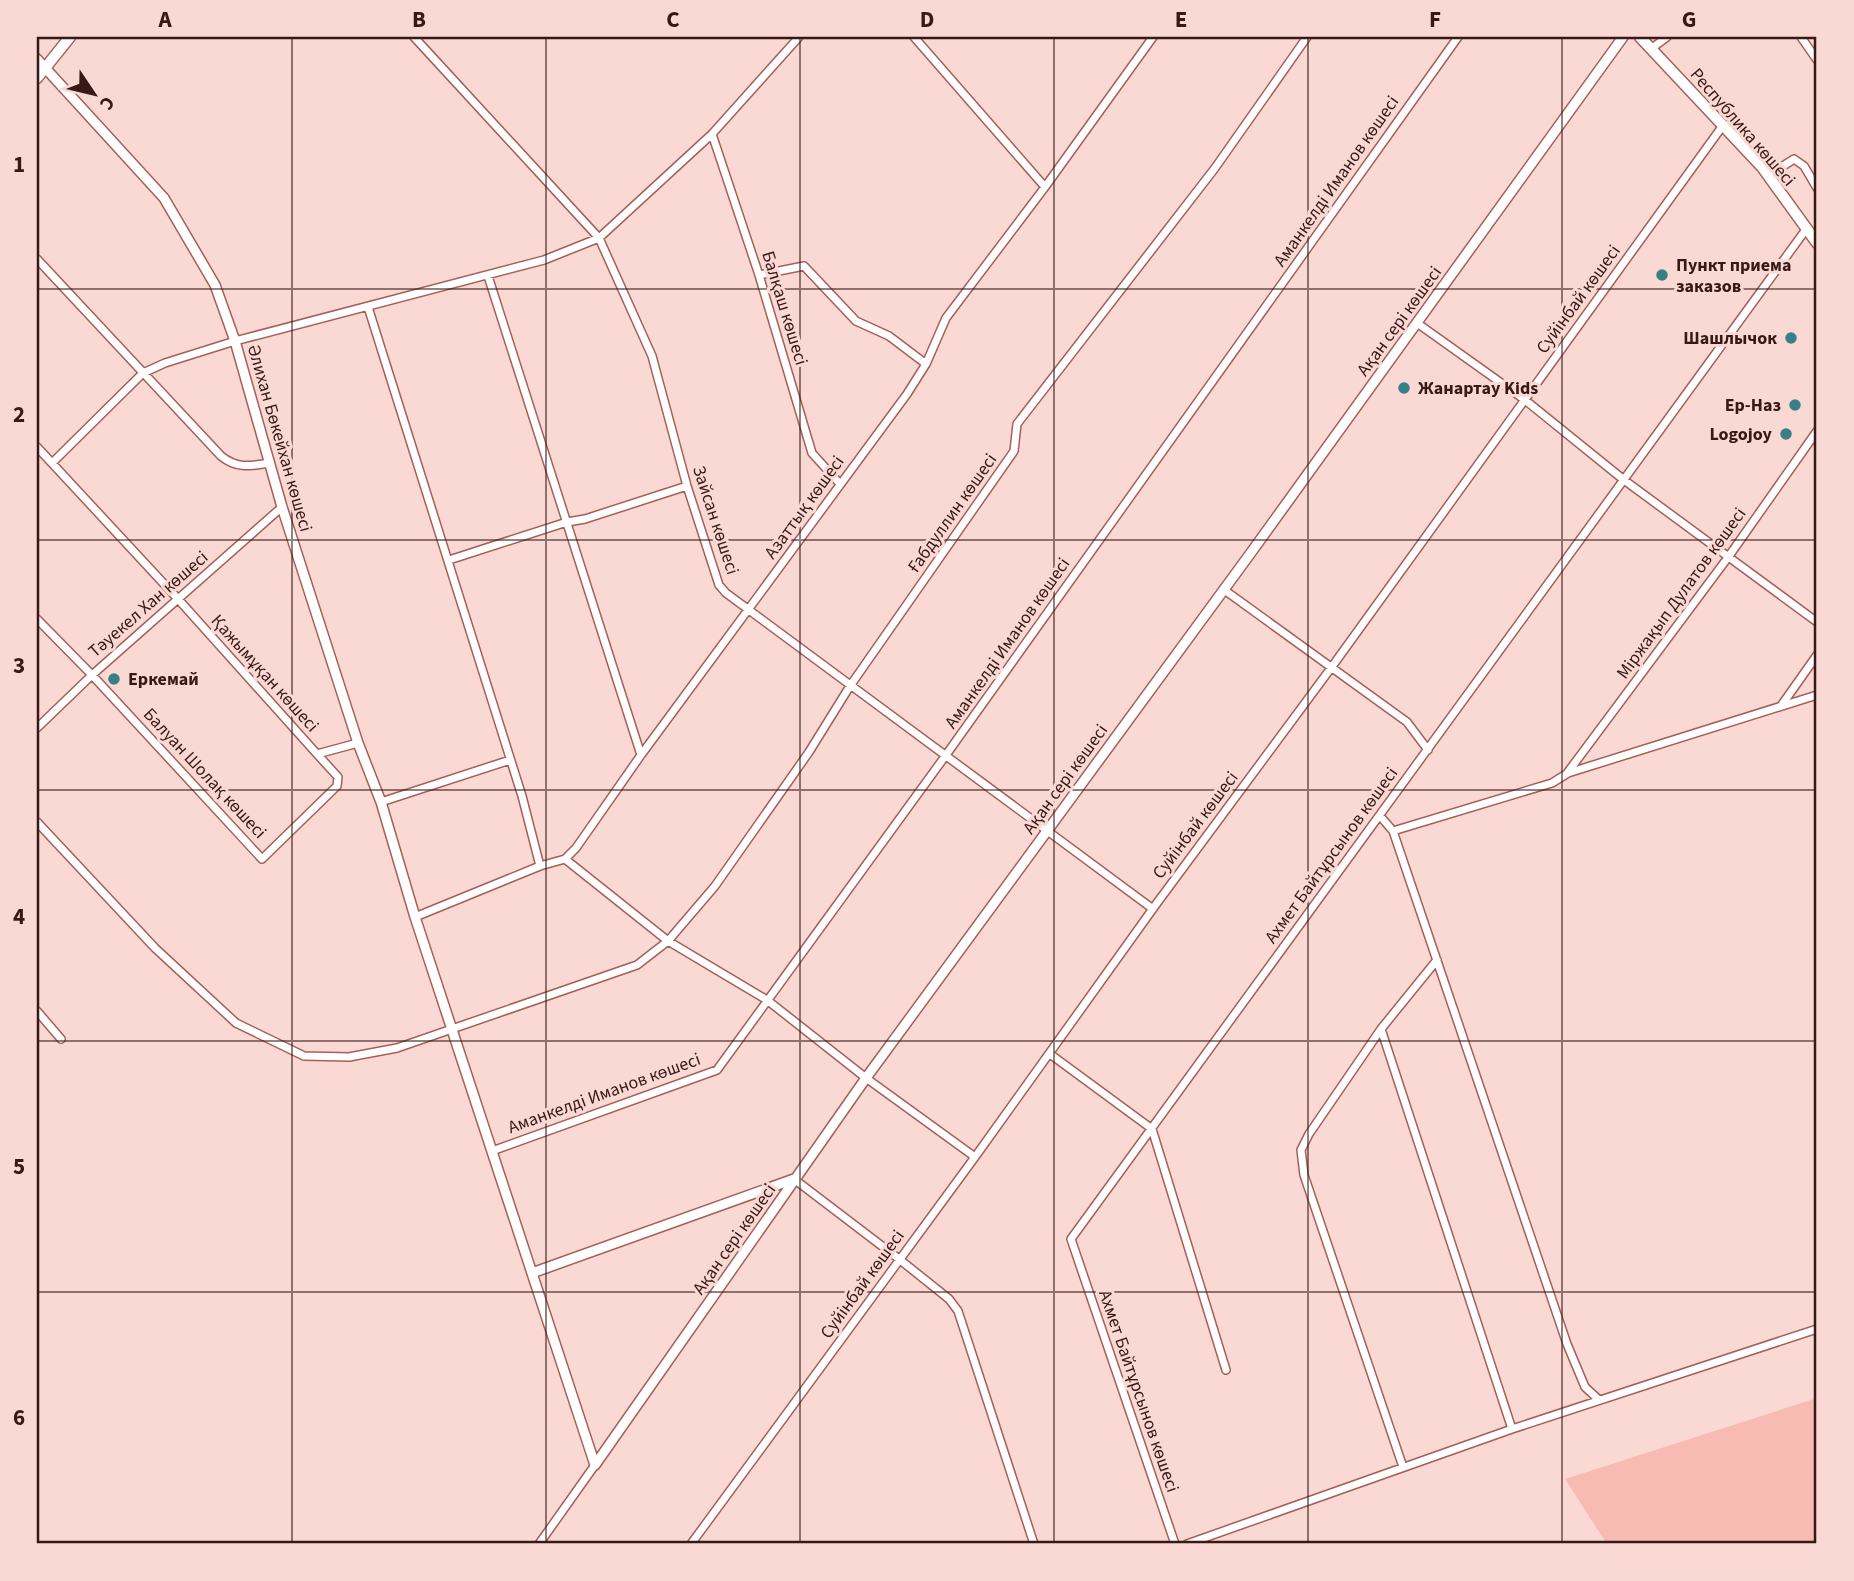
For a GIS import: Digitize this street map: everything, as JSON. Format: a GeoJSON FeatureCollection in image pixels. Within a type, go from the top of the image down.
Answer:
{"type":"FeatureCollection","features":[{"type":"Feature","properties":{"kind":"main road"},"geometry":{"type":"LineString","coordinates":[[37,78],[69,37]]}},
{"type":"Feature","properties":{"kind":"main road","name":"Республика көшесі"},"geometry":{"type":"LineString","coordinates":[[1640,37],[1769,175],[1817,243]]}},
{"type":"Feature","properties":{"kind":"street","name":"Зайсан көшесі"},"geometry":{"type":"LineString","coordinates":[[414,37],[599,238],[652,356],[687,486],[719,585],[850,687],[1153,909]]}},
{"type":"Feature","properties":{"kind":"street"},"geometry":{"type":"LineString","coordinates":[[599,238],[712,134],[799,37]]}},
{"type":"Feature","properties":{"kind":"street"},"geometry":{"type":"LineString","coordinates":[[914,37],[1045,187]]}},
{"type":"Feature","properties":{"kind":"street","name":"Азаттық көшесі"},"geometry":{"type":"LineString","coordinates":[[565,859],[576,848],[641,755],[907,394],[926,364],[946,318],[1153,37]]}},
{"type":"Feature","properties":{"kind":"street","name":"Ғабдуллин көшесі"},"geometry":{"type":"LineString","coordinates":[[37,822],[155,948],[236,1023],[304,1056],[349,1057],[385,1051],[637,965],[668,941],[715,886],[1014,451],[1017,424],[1215,168],[1307,37]]}},
{"type":"Feature","properties":{"kind":"street","name":"Аманкелді Иманов көшесі"},"geometry":{"type":"LineString","coordinates":[[492,1151],[717,1070],[946,755],[1458,37]]}},
{"type":"Feature","properties":{"kind":"street","name":"Ақан сері көшесі"},"geometry":{"type":"LineString","coordinates":[[539,1544],[866,1078],[1418,323],[1623,37]]}},
{"type":"Feature","properties":{"kind":"street"},"geometry":{"type":"LineString","coordinates":[[1652,48],[1667,37]]}},
{"type":"Feature","properties":{"kind":"street"},"geometry":{"type":"LineString","coordinates":[[1801,37],[1817,61]]}},
{"type":"Feature","properties":{"kind":"street"},"geometry":{"type":"LineString","coordinates":[[37,59],[164,198],[215,285],[235,341],[165,363],[143,373],[52,463]]}},
{"type":"Feature","properties":{"kind":"street","name":"Суйінбай көшесі"},"geometry":{"type":"LineString","coordinates":[[691,1544],[1331,668],[1724,124]]}},
{"type":"Feature","properties":{"kind":"street","name":"Балқаш көшесі"},"geometry":{"type":"LineString","coordinates":[[712,134],[759,275],[812,453],[840,484]]}},
{"type":"Feature","properties":{"kind":"street"},"geometry":{"type":"LineString","coordinates":[[1769,175],[1794,159],[1801,162],[1817,188]]}},
{"type":"Feature","properties":{"kind":"street","name":"Ахмет Байтұрсынов көшесі"},"geometry":{"type":"LineString","coordinates":[[1175,1544],[1071,1239],[1807,228]]}},
{"type":"Feature","properties":{"kind":"street","name":"Әлихан Бөкейхан көшесі"},"geometry":{"type":"LineString","coordinates":[[358,743],[282,507],[235,341],[488,276],[544,260],[599,238]]}},
{"type":"Feature","properties":{"kind":"street"},"geometry":{"type":"LineString","coordinates":[[37,259],[231,464],[242,467],[270,463]]}},
{"type":"Feature","properties":{"kind":"street"},"geometry":{"type":"LineString","coordinates":[[759,275],[804,266],[856,321],[889,336],[926,364]]}},
{"type":"Feature","properties":{"kind":"street"},"geometry":{"type":"LineString","coordinates":[[488,276],[641,755]]}},
{"type":"Feature","properties":{"kind":"street"},"geometry":{"type":"LineString","coordinates":[[368,307],[449,560],[540,866]]}},
{"type":"Feature","properties":{"kind":"street"},"geometry":{"type":"LineString","coordinates":[[1418,323],[1525,400],[1624,480],[1817,622]]}},
{"type":"Feature","properties":{"kind":"street","name":"Міржақып Дулатов көшесі"},"geometry":{"type":"LineString","coordinates":[[1567,773],[1729,556],[1817,431]]}},
{"type":"Feature","properties":{"kind":"street","name":"Қажымұқан көшесі"},"geometry":{"type":"LineString","coordinates":[[37,447],[317,754],[358,743]]}},
{"type":"Feature","properties":{"kind":"street"},"geometry":{"type":"LineString","coordinates":[[449,560],[687,486]]}},
{"type":"Feature","properties":{"kind":"street","name":"Тәуекел Хан көшесі"},"geometry":{"type":"LineString","coordinates":[[37,728],[92,675],[282,507]]}},
{"type":"Feature","properties":{"kind":"street"},"geometry":{"type":"LineString","coordinates":[[1223,589],[1407,722],[1428,750]]}},
{"type":"Feature","properties":{"kind":"street","name":"Балуан Шолақ көшесі"},"geometry":{"type":"LineString","coordinates":[[37,619],[262,859],[337,786],[338,778],[317,754]]}},
{"type":"Feature","properties":{"kind":"street"},"geometry":{"type":"LineString","coordinates":[[1780,707],[1817,655]]}},
{"type":"Feature","properties":{"kind":"street"},"geometry":{"type":"LineString","coordinates":[[1393,831],[1552,783],[1567,773],[1817,695]]}},
{"type":"Feature","properties":{"kind":"street"},"geometry":{"type":"LineString","coordinates":[[358,743],[381,802],[415,917],[595,1465]]}},
{"type":"Feature","properties":{"kind":"street"},"geometry":{"type":"LineString","coordinates":[[381,802],[510,760]]}},
{"type":"Feature","properties":{"kind":"street"},"geometry":{"type":"LineString","coordinates":[[1380,816],[1393,831],[1567,1344],[1585,1387],[1599,1400]]}},
{"type":"Feature","properties":{"kind":"street"},"geometry":{"type":"LineString","coordinates":[[415,917],[540,866],[565,859],[668,941],[767,1000],[866,1078],[975,1157]]}},
{"type":"Feature","properties":{"kind":"street"},"geometry":{"type":"LineString","coordinates":[[1403,1467],[1304,1175],[1301,1150],[1309,1133],[1381,1030],[1437,960]]}},
{"type":"Feature","properties":{"kind":"street"},"geometry":{"type":"LineString","coordinates":[[37,1012],[61,1039]]}},
{"type":"Feature","properties":{"kind":"street"},"geometry":{"type":"LineString","coordinates":[[1381,1030],[1512,1429]]}},
{"type":"Feature","properties":{"kind":"street"},"geometry":{"type":"LineString","coordinates":[[1050,1054],[1152,1129],[1226,1370]]}},
{"type":"Feature","properties":{"kind":"street"},"geometry":{"type":"LineString","coordinates":[[532,1273],[794,1179],[899,1259],[948,1299],[958,1311],[1034,1544]]}},
{"type":"Feature","properties":{"kind":"street"},"geometry":{"type":"LineString","coordinates":[[1187,1544],[1512,1429],[1817,1329]]}},
{"type":"Feature","properties":{"kind":"shaded area"},"geometry":{"type":"Polygon","coordinates":[[[1817,1398],[1817,1544],[1607,1544],[1565,1479],[1817,1398]]]}},
{"type":"Feature","properties":{"kind":"place","name":"Пункт приема заказов"},"geometry":{"type":"Point","coordinates":[1662,275]}},
{"type":"Feature","properties":{"kind":"place","name":"Шашлычок"},"geometry":{"type":"Point","coordinates":[1791,338]}},
{"type":"Feature","properties":{"kind":"place","name":"Жанартау Kids"},"geometry":{"type":"Point","coordinates":[1404,388]}},
{"type":"Feature","properties":{"kind":"place","name":"Ер-Наз"},"geometry":{"type":"Point","coordinates":[1795,405]}},
{"type":"Feature","properties":{"kind":"place","name":"Logojoy"},"geometry":{"type":"Point","coordinates":[1786,434]}},
{"type":"Feature","properties":{"kind":"place","name":"Еркемай"},"geometry":{"type":"Point","coordinates":[114,679]}}]}
